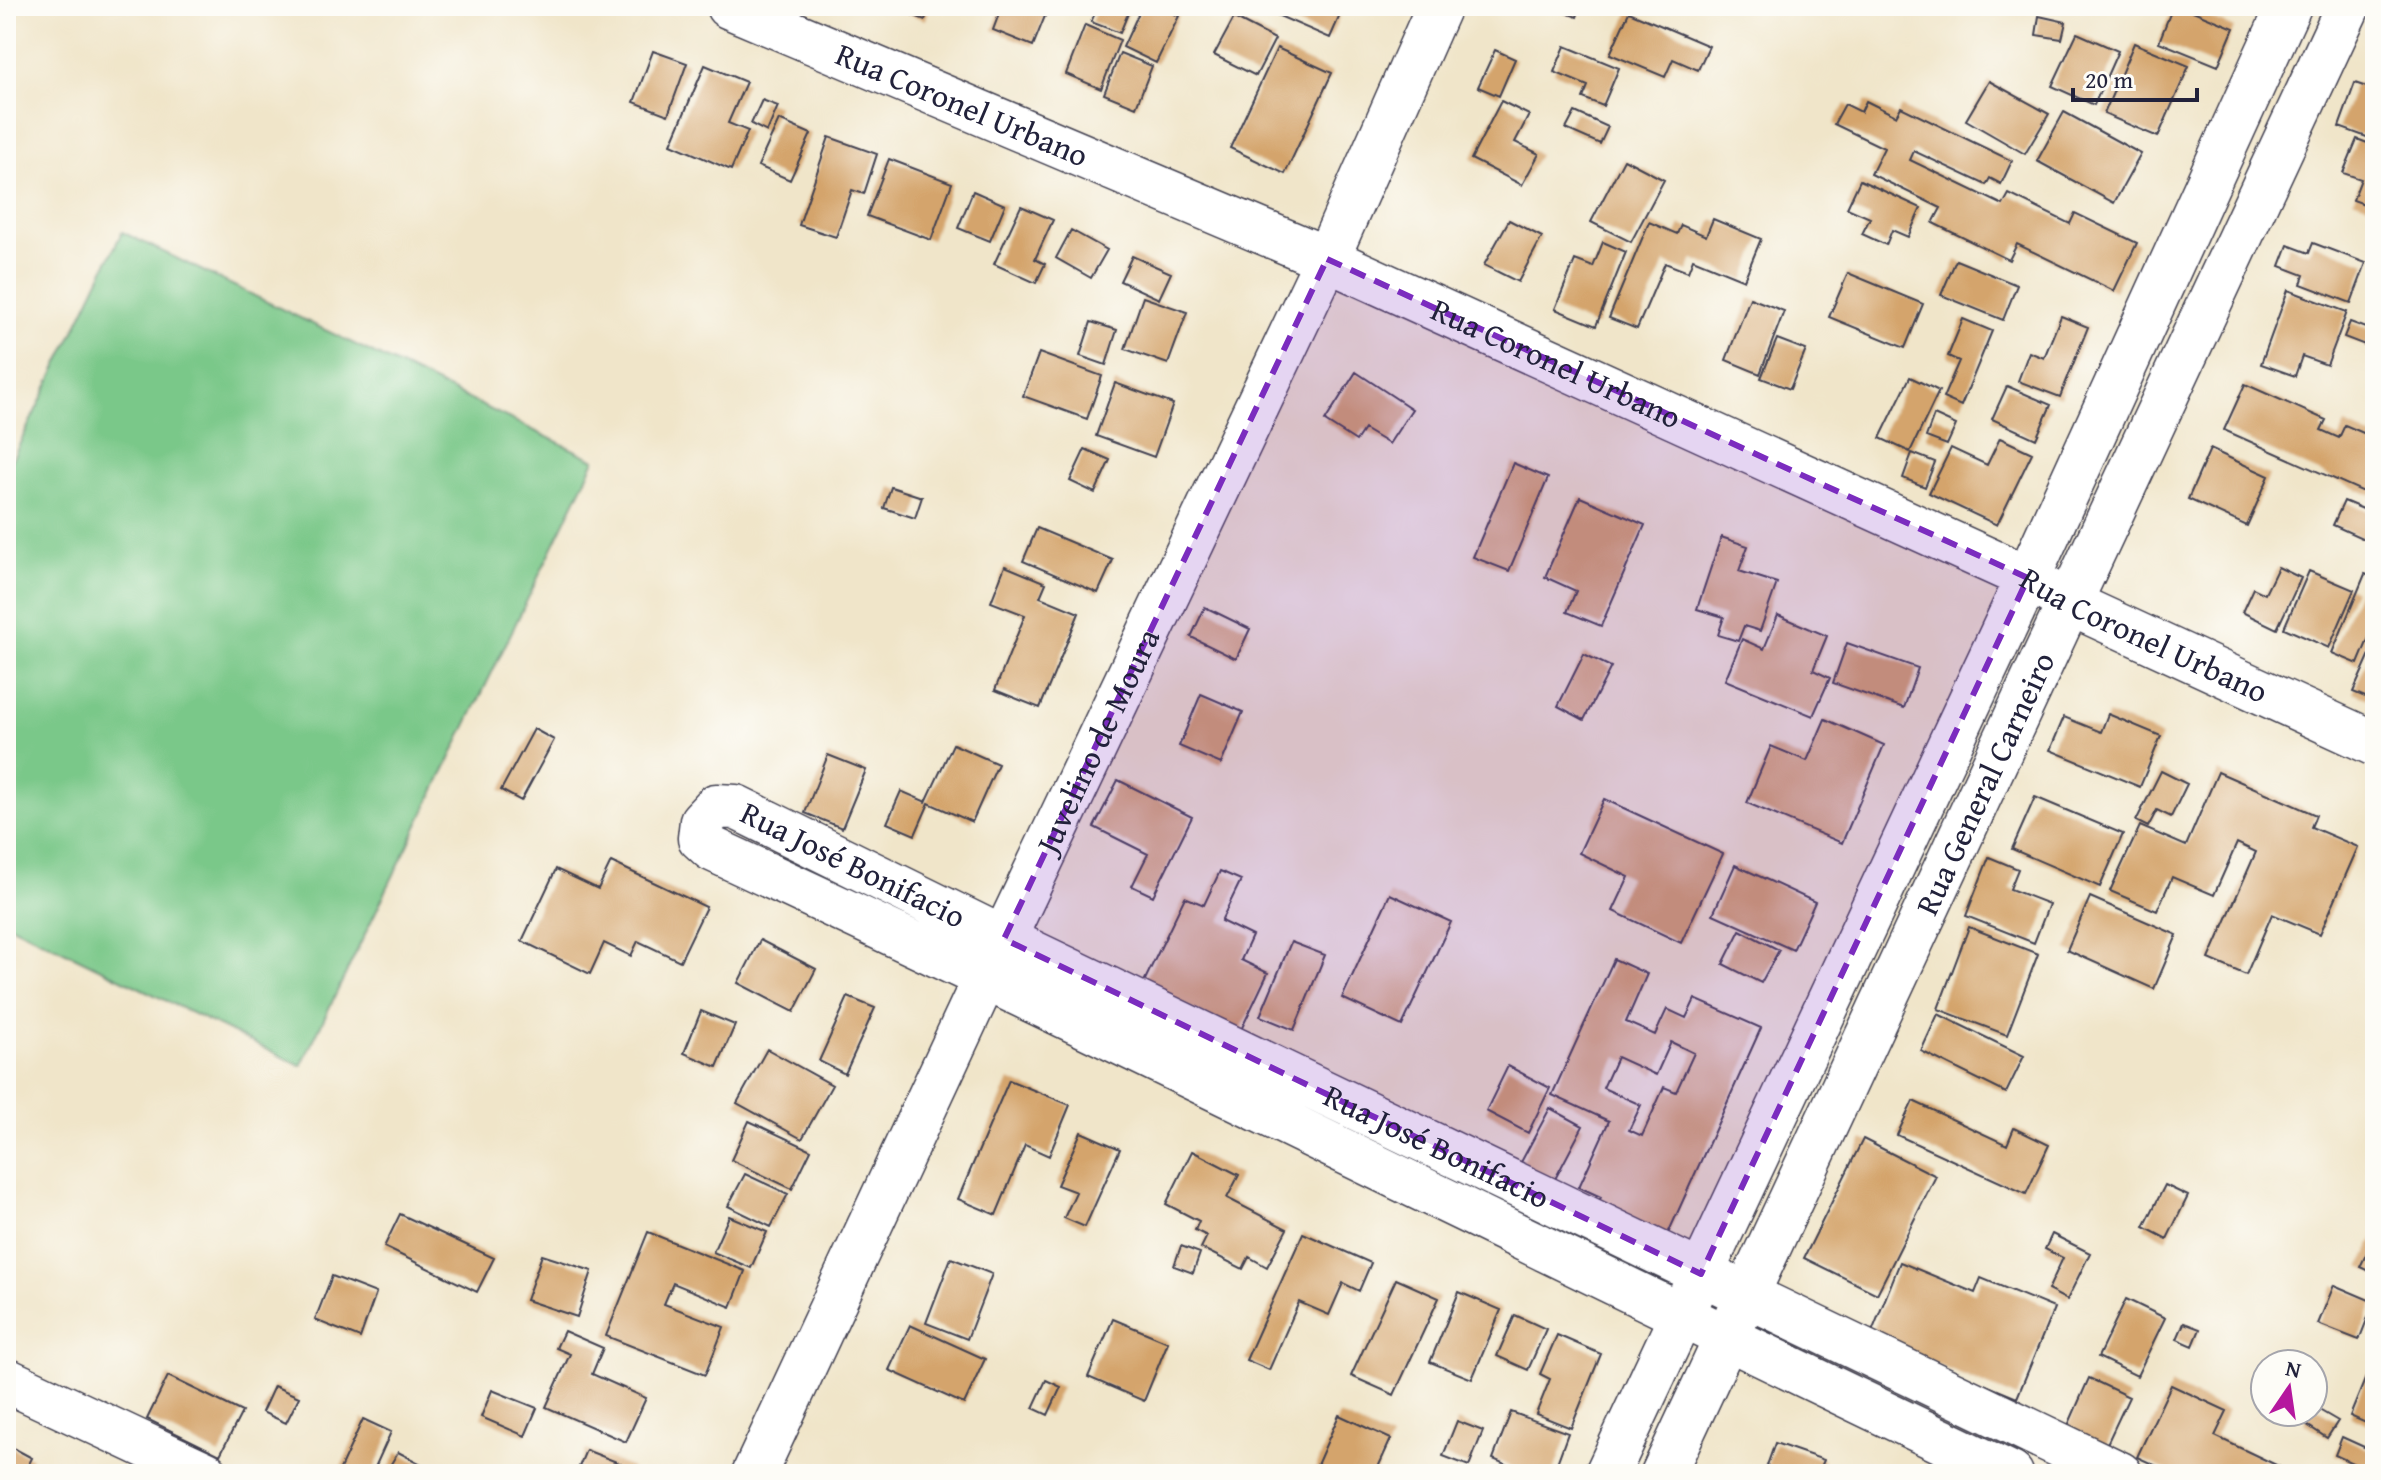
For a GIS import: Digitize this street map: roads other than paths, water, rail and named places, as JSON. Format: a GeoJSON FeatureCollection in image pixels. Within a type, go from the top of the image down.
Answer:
{"type":"FeatureCollection","features":[{"type":"Feature","properties":{"kind":"street","name":"Rua Coronel Urbano"},"geometry":{"type":"LineString","coordinates":[[728,6],[1327,259],[2028,578],[2069,603],[2375,744]]}},
{"type":"Feature","properties":{"kind":"street","name":"Juvelino de Moura"},"geometry":{"type":"LineString","coordinates":[[754,1474],[1327,259],[1439,6]]}},
{"type":"Feature","properties":{"kind":"street","name":"Rua General Carneiro"},"geometry":{"type":"LineString","coordinates":[[1607,1474],[2028,578],[2289,6]]}},
{"type":"Feature","properties":{"kind":"street","name":"Rua General Carneiro"},"geometry":{"type":"LineString","coordinates":[[1663,1474],[2348,6]]}},
{"type":"Feature","properties":{"kind":"street"},"geometry":{"type":"LineString","coordinates":[[2253,85],[2298,111]]}},
{"type":"Feature","properties":{"kind":"street"},"geometry":{"type":"LineString","coordinates":[[2173,260],[2218,283]]}},
{"type":"Feature","properties":{"kind":"street"},"geometry":{"type":"LineString","coordinates":[[2094,434],[2136,458]]}},
{"type":"Feature","properties":{"kind":"street"},"geometry":{"type":"LineString","coordinates":[[1937,771],[1977,797]]}},
{"type":"Feature","properties":{"kind":"street","name":"Rua José Bonifacio"},"geometry":{"type":"LineString","coordinates":[[2011,1474],[1682,1317],[995,958],[736,807],[716,806],[702,821],[700,838],[712,849],[995,958],[1746,1293],[2120,1474]]}},
{"type":"Feature","properties":{"kind":"street"},"geometry":{"type":"LineString","coordinates":[[1847,962],[1888,988]]}},
{"type":"Feature","properties":{"kind":"street"},"geometry":{"type":"LineString","coordinates":[[1763,1141],[1805,1165]]}},
{"type":"Feature","properties":{"kind":"street"},"geometry":{"type":"LineString","coordinates":[[6,1380],[206,1474]]}}]}
